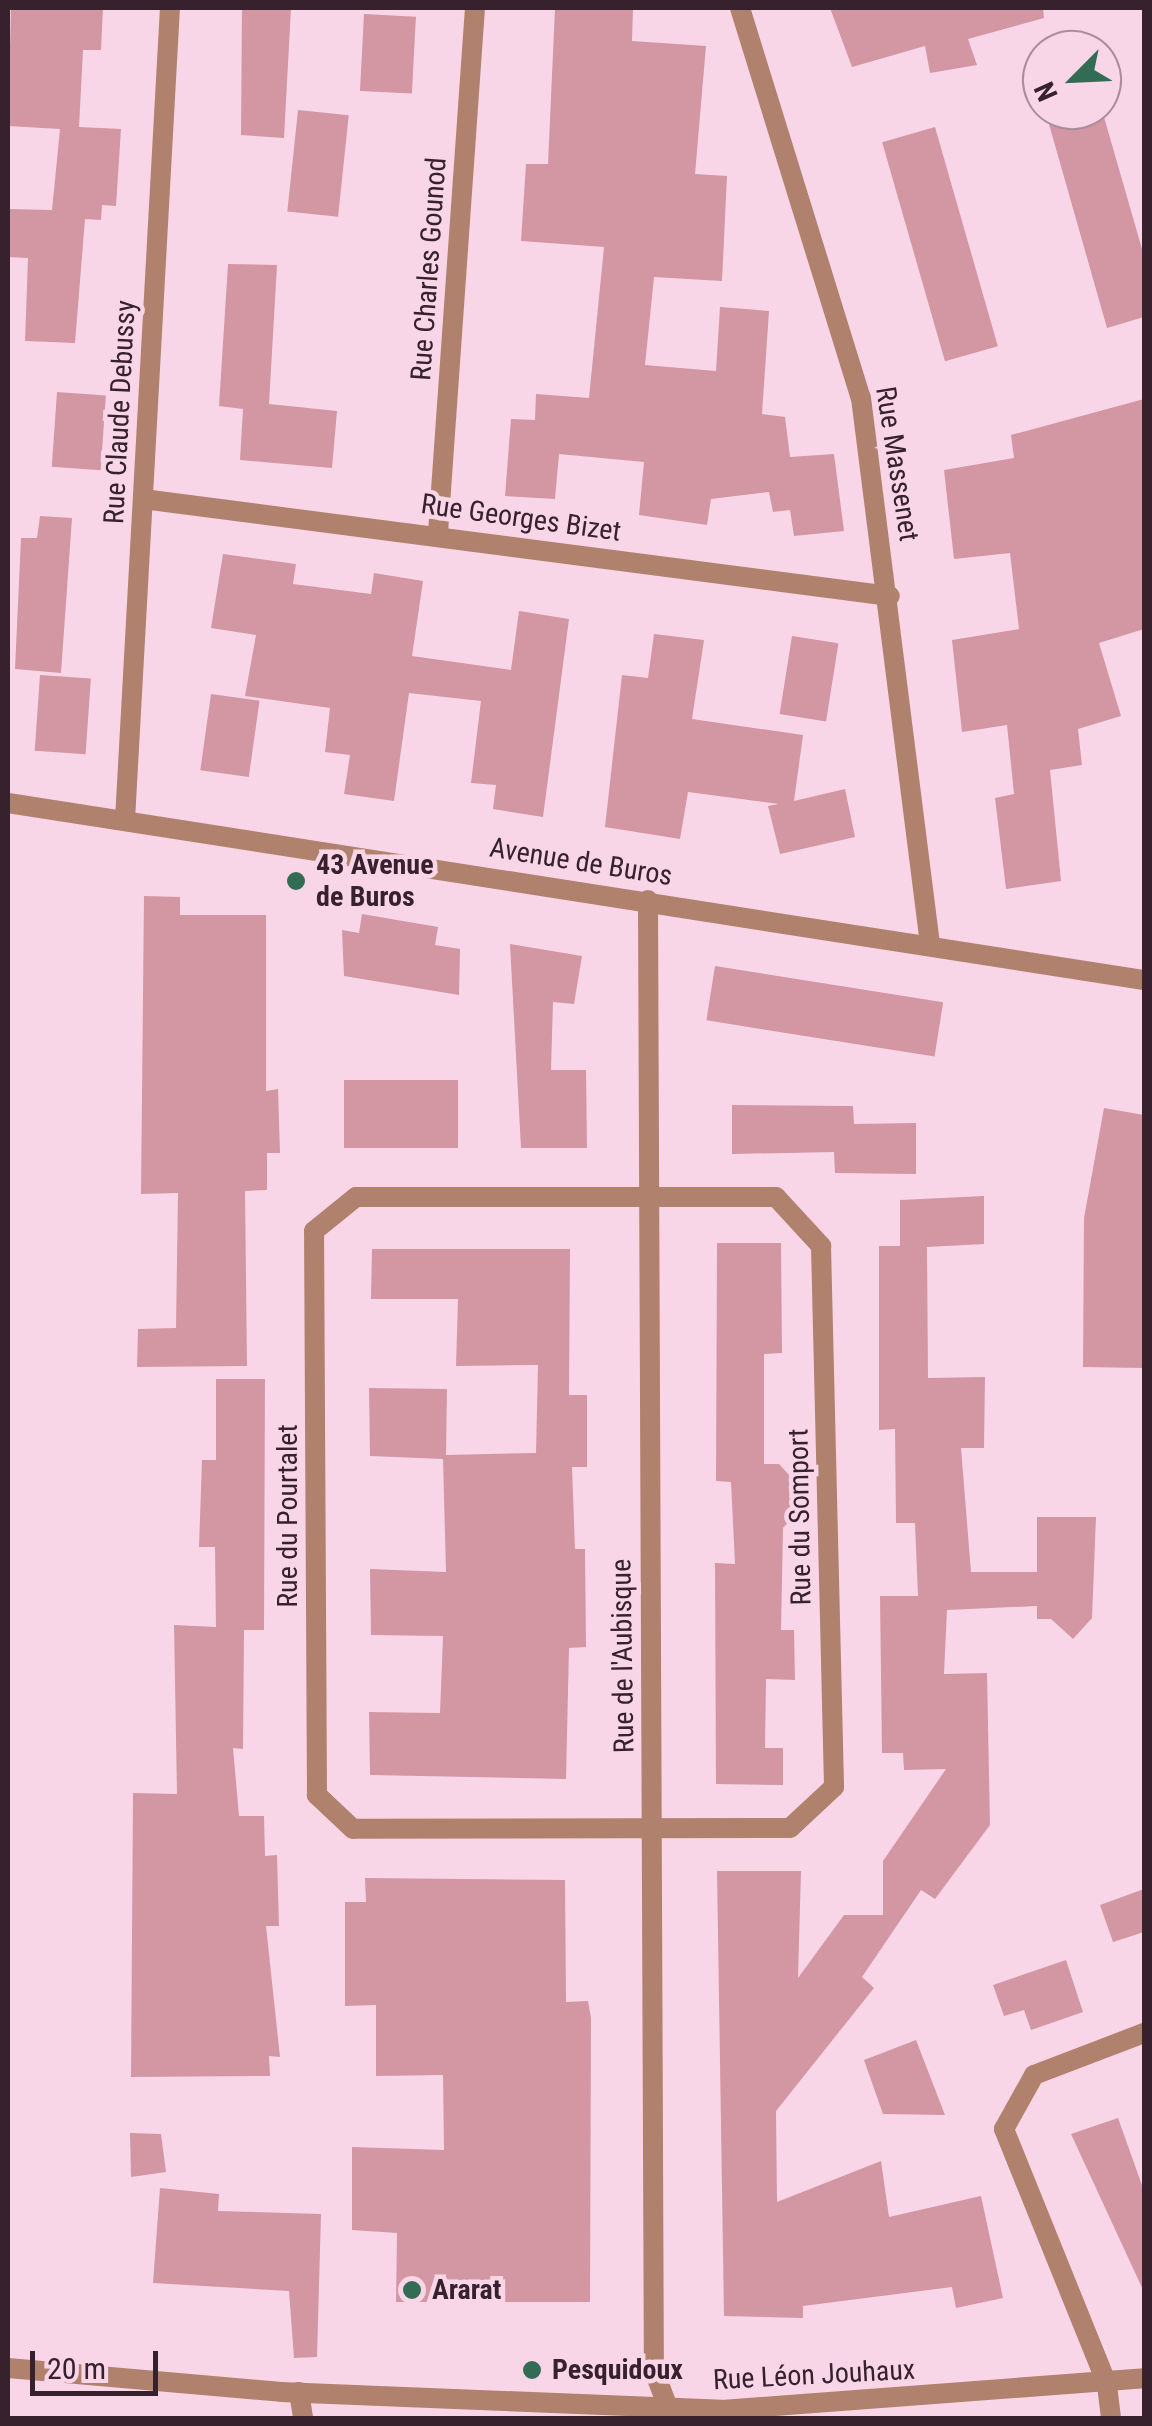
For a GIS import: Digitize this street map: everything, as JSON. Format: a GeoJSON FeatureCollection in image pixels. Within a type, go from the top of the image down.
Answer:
{"type":"FeatureCollection","features":[{"type":"Feature","properties":{"kind":"street","name":"Rue Claude Debussy"},"geometry":{"type":"LineString","coordinates":[[125,820],[170,8]]}},
{"type":"Feature","properties":{"kind":"street","name":"Rue Charles Gounod"},"geometry":{"type":"LineString","coordinates":[[438,534],[476,8]]}},
{"type":"Feature","properties":{"kind":"street","name":"Rue Massenet"},"geometry":{"type":"LineString","coordinates":[[740,8],[861,398],[890,596],[930,944]]}},
{"type":"Feature","properties":{"kind":"street","name":"Rue Georges Bizet"},"geometry":{"type":"LineString","coordinates":[[142,499],[438,534],[890,596]]}},
{"type":"Feature","properties":{"kind":"street","name":"Avenue de Buros"},"geometry":{"type":"LineString","coordinates":[[8,803],[1144,980]]}},
{"type":"Feature","properties":{"kind":"street","name":"Rue de l'Aubisque"},"geometry":{"type":"LineString","coordinates":[[648,900],[644,1198],[654,2371],[671,2414]]}},
{"type":"Feature","properties":{"kind":"street","name":"Rue du Pourtalet"},"geometry":{"type":"LineString","coordinates":[[644,1198],[356,1197],[314,1231],[317,1795],[353,1828],[652,1827]]}},
{"type":"Feature","properties":{"kind":"street","name":"Rue du Somport"},"geometry":{"type":"LineString","coordinates":[[644,1198],[776,1197],[821,1246],[834,1787],[790,1828],[652,1827]]}},
{"type":"Feature","properties":{"kind":"street"},"geometry":{"type":"LineString","coordinates":[[1111,2418],[1107,2384],[1004,2129],[1034,2076],[1144,2033]]}},
{"type":"Feature","properties":{"kind":"street","name":"Rue Léon Jouhaux"},"geometry":{"type":"LineString","coordinates":[[8,2368],[298,2392],[671,2414],[1107,2384],[1144,2378]]}},
{"type":"Feature","properties":{"kind":"street"},"geometry":{"type":"LineString","coordinates":[[298,2392],[302,2418]]}},
{"type":"Feature","properties":{"kind":"building"},"geometry":{"type":"Polygon","coordinates":[[[11,8],[103,8],[101,50],[83,50],[79,127],[121,129],[116,206],[102,205],[101,220],[85,219],[75,343],[25,341],[28,258],[8,257],[8,209],[52,210],[60,129],[8,126],[11,8]]]}},
{"type":"Feature","properties":{"kind":"building"},"geometry":{"type":"Polygon","coordinates":[[[242,8],[291,8],[284,138],[241,135],[242,8]]]}},
{"type":"Feature","properties":{"kind":"building"},"geometry":{"type":"Polygon","coordinates":[[[555,8],[633,8],[632,41],[706,46],[695,174],[727,176],[722,281],[654,277],[645,365],[716,371],[720,307],[769,311],[762,414],[785,417],[790,457],[834,454],[844,531],[794,536],[790,510],[773,512],[769,492],[711,499],[707,525],[639,515],[644,462],[559,454],[555,499],[505,496],[511,419],[535,420],[536,394],[589,398],[604,247],[521,241],[526,164],[548,164],[555,8]]]}},
{"type":"Feature","properties":{"kind":"building"},"geometry":{"type":"Polygon","coordinates":[[[830,8],[1043,8],[1044,18],[968,39],[977,65],[930,73],[925,46],[852,67],[830,8]]]}},
{"type":"Feature","properties":{"kind":"building"},"geometry":{"type":"Polygon","coordinates":[[[364,14],[416,17],[412,94],[360,91],[364,14]]]}},
{"type":"Feature","properties":{"kind":"building"},"geometry":{"type":"Polygon","coordinates":[[[298,110],[349,115],[338,217],[287,211],[298,110]]]}},
{"type":"Feature","properties":{"kind":"building"},"geometry":{"type":"Polygon","coordinates":[[[935,127],[998,346],[945,361],[882,142],[935,127]]]}},
{"type":"Feature","properties":{"kind":"building"},"geometry":{"type":"Polygon","coordinates":[[[1051,130],[1108,130],[1144,256],[1144,317],[1107,328],[1051,130]]]}},
{"type":"Feature","properties":{"kind":"building"},"geometry":{"type":"Polygon","coordinates":[[[228,264],[277,265],[269,404],[337,411],[332,468],[240,460],[243,409],[219,406],[228,264]]]}},
{"type":"Feature","properties":{"kind":"building"},"geometry":{"type":"Polygon","coordinates":[[[57,392],[106,395],[101,470],[52,467],[57,392]]]}},
{"type":"Feature","properties":{"kind":"building"},"geometry":{"type":"Polygon","coordinates":[[[1144,399],[1144,629],[1099,643],[1121,716],[1078,729],[1082,765],[1050,770],[1061,881],[1006,889],[995,798],[1014,794],[1007,725],[962,732],[952,640],[1019,629],[1010,553],[954,559],[944,470],[1014,458],[1011,435],[1144,399]]]}},
{"type":"Feature","properties":{"kind":"building"},"geometry":{"type":"Polygon","coordinates":[[[40,516],[72,518],[61,673],[15,669],[21,538],[37,538],[40,516]]]}},
{"type":"Feature","properties":{"kind":"building"},"geometry":{"type":"Polygon","coordinates":[[[223,554],[296,564],[293,584],[371,594],[374,573],[423,581],[412,656],[511,670],[519,611],[569,619],[543,817],[493,809],[496,785],[471,783],[481,701],[409,693],[394,801],[344,794],[350,755],[325,752],[330,708],[245,696],[256,635],[211,628],[223,554]]]}},
{"type":"Feature","properties":{"kind":"building"},"geometry":{"type":"Polygon","coordinates":[[[654,634],[704,640],[692,719],[803,735],[794,801],[845,789],[855,837],[780,854],[768,806],[779,804],[688,792],[680,839],[605,827],[622,675],[648,678],[654,634]]]}},
{"type":"Feature","properties":{"kind":"building"},"geometry":{"type":"Polygon","coordinates":[[[792,636],[838,643],[826,721],[780,714],[792,636]]]}},
{"type":"Feature","properties":{"kind":"building"},"geometry":{"type":"Polygon","coordinates":[[[40,675],[91,679],[86,754],[35,751],[40,675]]]}},
{"type":"Feature","properties":{"kind":"building"},"geometry":{"type":"Polygon","coordinates":[[[211,694],[260,701],[249,777],[200,770],[211,694]]]}},
{"type":"Feature","properties":{"kind":"building"},"geometry":{"type":"Polygon","coordinates":[[[144,896],[180,897],[180,915],[266,915],[266,1091],[278,1089],[280,1153],[267,1153],[267,1190],[245,1191],[247,1366],[137,1367],[138,1329],[176,1328],[178,1193],[141,1194],[144,896]]]}},
{"type":"Feature","properties":{"kind":"building"},"geometry":{"type":"Polygon","coordinates":[[[362,914],[438,927],[435,945],[460,949],[459,995],[344,976],[342,930],[359,933],[362,914]]]}},
{"type":"Feature","properties":{"kind":"building"},"geometry":{"type":"Polygon","coordinates":[[[510,944],[582,956],[574,1004],[553,1002],[551,1070],[586,1070],[587,1148],[521,1148],[510,944]]]}},
{"type":"Feature","properties":{"kind":"building"},"geometry":{"type":"Polygon","coordinates":[[[715,966],[943,1002],[935,1056],[706,1020],[715,966]]]}},
{"type":"Feature","properties":{"kind":"building"},"geometry":{"type":"Polygon","coordinates":[[[344,1080],[458,1080],[458,1148],[344,1148],[344,1080]]]}},
{"type":"Feature","properties":{"kind":"building"},"geometry":{"type":"Polygon","coordinates":[[[732,1105],[853,1106],[854,1124],[916,1123],[916,1174],[835,1173],[834,1152],[732,1154],[732,1105]]]}},
{"type":"Feature","properties":{"kind":"building"},"geometry":{"type":"Polygon","coordinates":[[[1104,1108],[1144,1115],[1144,1368],[1083,1367],[1084,1218],[1104,1108]]]}},
{"type":"Feature","properties":{"kind":"building"},"geometry":{"type":"Polygon","coordinates":[[[984,1196],[984,1244],[927,1247],[928,1378],[985,1377],[984,1448],[961,1448],[971,1572],[1037,1572],[1037,1517],[1096,1517],[1092,1618],[1073,1639],[1051,1619],[1037,1619],[1037,1606],[947,1610],[944,1674],[987,1673],[990,1825],[935,1899],[921,1890],[862,1977],[874,1988],[776,2111],[777,2202],[881,2161],[889,2217],[981,2196],[1003,2298],[956,2308],[952,2287],[803,2306],[803,2318],[724,2316],[717,1871],[801,1871],[798,1978],[844,1915],[883,1915],[883,1861],[946,1769],[904,1770],[903,1753],[882,1753],[880,1596],[918,1596],[915,1523],[896,1523],[895,1429],[879,1430],[879,1246],[900,1246],[900,1200],[984,1196]]]}},
{"type":"Feature","properties":{"kind":"building"},"geometry":{"type":"Polygon","coordinates":[[[717,1243],[781,1243],[782,1353],[764,1354],[764,1464],[779,1464],[810,1498],[783,1528],[781,1630],[794,1630],[795,1680],[766,1679],[765,1748],[783,1748],[783,1785],[716,1784],[715,1563],[735,1564],[731,1482],[716,1481],[717,1243]]]}},
{"type":"Feature","properties":{"kind":"building"},"geometry":{"type":"Polygon","coordinates":[[[372,1249],[570,1249],[569,1395],[587,1395],[587,1467],[572,1467],[575,1549],[585,1549],[586,1647],[569,1648],[566,1779],[370,1775],[369,1712],[440,1713],[443,1636],[371,1635],[370,1569],[446,1572],[443,1459],[370,1456],[369,1388],[447,1389],[446,1455],[536,1453],[538,1365],[456,1366],[458,1299],[371,1299],[372,1249]]]}},
{"type":"Feature","properties":{"kind":"building"},"geometry":{"type":"Polygon","coordinates":[[[216,1379],[265,1379],[264,1630],[244,1630],[243,1749],[233,1748],[239,1816],[264,1816],[265,1856],[277,1855],[279,1926],[266,1926],[280,2057],[269,2056],[270,2076],[131,2077],[133,1793],[177,1794],[174,1625],[216,1627],[215,1547],[199,1547],[202,1460],[216,1460],[216,1379]]]}},
{"type":"Feature","properties":{"kind":"building"},"geometry":{"type":"Polygon","coordinates":[[[365,1878],[565,1880],[566,2002],[588,2001],[591,2018],[590,2302],[396,2302],[397,2233],[352,2230],[352,2147],[444,2150],[443,2075],[376,2076],[376,2005],[345,2006],[345,1902],[366,1902],[365,1878]]]}},
{"type":"Feature","properties":{"kind":"building"},"geometry":{"type":"Polygon","coordinates":[[[1144,1889],[1144,1932],[1113,1942],[1100,1905],[1144,1889]]]}},
{"type":"Feature","properties":{"kind":"building"},"geometry":{"type":"Polygon","coordinates":[[[1066,1960],[1083,2012],[1031,2030],[1024,2010],[1004,2016],[993,1985],[1066,1960]]]}},
{"type":"Feature","properties":{"kind":"building"},"geometry":{"type":"Polygon","coordinates":[[[916,2040],[945,2115],[883,2114],[864,2060],[916,2040]]]}},
{"type":"Feature","properties":{"kind":"building"},"geometry":{"type":"Polygon","coordinates":[[[1118,2118],[1144,2191],[1144,2292],[1071,2134],[1118,2118]]]}},
{"type":"Feature","properties":{"kind":"building"},"geometry":{"type":"Polygon","coordinates":[[[130,2133],[161,2134],[166,2172],[131,2177],[130,2133]]]}},
{"type":"Feature","properties":{"kind":"building"},"geometry":{"type":"Polygon","coordinates":[[[160,2188],[219,2194],[218,2211],[321,2214],[317,2357],[294,2358],[289,2291],[153,2283],[160,2188]]]}},
{"type":"Feature","properties":{"kind":"place","name":"43 Avenue de Buros"},"geometry":{"type":"Point","coordinates":[296,881]}},
{"type":"Feature","properties":{"kind":"place","name":"Ararat"},"geometry":{"type":"Point","coordinates":[412,2290]}},
{"type":"Feature","properties":{"kind":"place","name":"Pesquidoux"},"geometry":{"type":"Point","coordinates":[532,2370]}}]}
